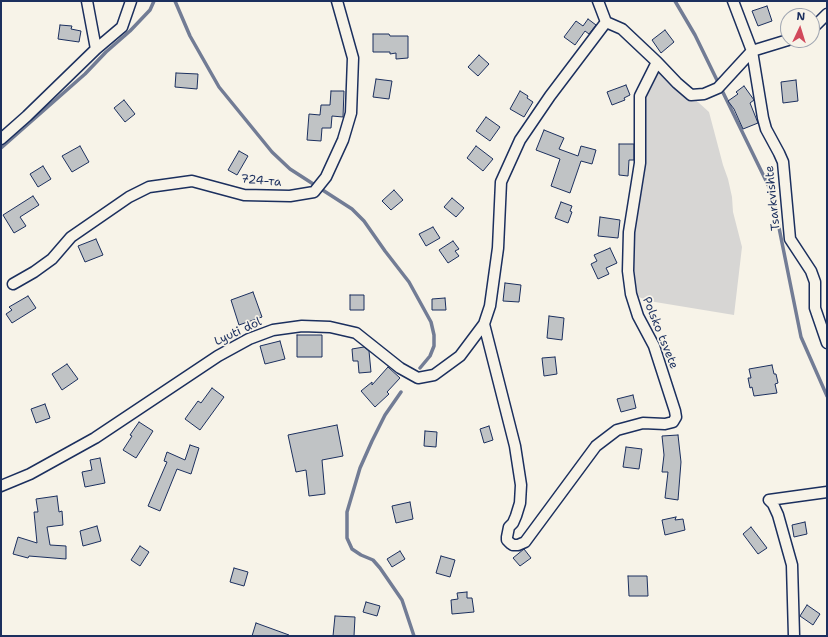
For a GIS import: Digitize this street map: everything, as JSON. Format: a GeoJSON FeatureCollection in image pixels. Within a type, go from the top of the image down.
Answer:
{"type":"FeatureCollection","features":[{"type":"Feature","properties":{"kind":"street"},"geometry":{"type":"LineString","coordinates":[[87,1],[96,49]]}},
{"type":"Feature","properties":{"kind":"street"},"geometry":{"type":"LineString","coordinates":[[1,139],[96,49],[122,27],[131,1]]}},
{"type":"Feature","properties":{"kind":"street","name":"724-та"},"geometry":{"type":"LineString","coordinates":[[13,284],[34,272],[52,259],[71,237],[129,197],[149,187],[192,181],[244,195],[290,196],[314,192],[326,177],[343,140],[351,113],[353,58],[337,1]]}},
{"type":"Feature","properties":{"kind":"street"},"geometry":{"type":"LineString","coordinates":[[598,1],[606,22],[622,29],[691,95],[704,94],[718,88],[752,51],[780,42]]}},
{"type":"Feature","properties":{"kind":"street","name":"Tsarkvishte"},"geometry":{"type":"LineString","coordinates":[[733,1],[752,51],[766,129],[783,162],[790,239],[811,271],[815,282],[815,308],[827,343]]}},
{"type":"Feature","properties":{"kind":"street"},"geometry":{"type":"LineString","coordinates":[[484,324],[490,306],[498,248],[501,182],[520,140],[550,96],[606,22]]}},
{"type":"Feature","properties":{"kind":"street","name":"Polsko tsvete"},"geometry":{"type":"LineString","coordinates":[[484,324],[515,446],[521,485],[520,503],[507,537],[507,540],[510,543],[513,545],[518,545],[525,542],[596,446],[617,430],[643,423],[666,424],[673,422],[676,417],[654,346],[638,316],[631,294],[628,271],[629,232],[640,163],[640,96],[657,62]]}},
{"type":"Feature","properties":{"kind":"street","name":"Lyuti dol"},"geometry":{"type":"LineString","coordinates":[[1,486],[30,474],[95,438],[218,356],[249,339],[273,330],[302,326],[330,327],[356,333],[400,368],[418,378],[434,375],[460,356],[484,324]]}},
{"type":"Feature","properties":{"kind":"street"},"geometry":{"type":"LineString","coordinates":[[794,636],[792,565],[778,515],[773,504],[769,500],[827,492]]}},
{"type":"Feature","properties":{"kind":"shaded area"},"geometry":{"type":"Polygon","coordinates":[[[657,62],[677,83],[709,112],[728,179],[732,197],[733,212],[742,247],[734,315],[649,301],[631,294],[628,271],[640,163],[640,96],[657,62]]]}},
{"type":"Feature","properties":{"kind":"building"},"geometry":{"type":"Polygon","coordinates":[[[767,6],[772,21],[758,26],[752,11],[767,6]]]}},
{"type":"Feature","properties":{"kind":"building"},"geometry":{"type":"Polygon","coordinates":[[[588,19],[596,25],[589,34],[585,31],[575,45],[564,37],[576,21],[583,26],[588,19]]]}},
{"type":"Feature","properties":{"kind":"building"},"geometry":{"type":"Polygon","coordinates":[[[60,25],[72,26],[71,29],[81,31],[79,42],[58,39],[60,25]]]}},
{"type":"Feature","properties":{"kind":"building"},"geometry":{"type":"Polygon","coordinates":[[[665,30],[674,42],[661,53],[652,40],[665,30]]]}},
{"type":"Feature","properties":{"kind":"building"},"geometry":{"type":"Polygon","coordinates":[[[373,34],[408,36],[408,58],[396,59],[396,53],[390,54],[390,52],[373,52],[373,34]]]}},
{"type":"Feature","properties":{"kind":"building"},"geometry":{"type":"Polygon","coordinates":[[[479,55],[489,64],[478,76],[468,67],[479,55]]]}},
{"type":"Feature","properties":{"kind":"building"},"geometry":{"type":"Polygon","coordinates":[[[176,73],[198,74],[197,89],[175,87],[176,73]]]}},
{"type":"Feature","properties":{"kind":"building"},"geometry":{"type":"Polygon","coordinates":[[[376,79],[392,81],[389,99],[373,97],[376,79]]]}},
{"type":"Feature","properties":{"kind":"building"},"geometry":{"type":"Polygon","coordinates":[[[796,80],[798,101],[783,103],[781,82],[796,80]]]}},
{"type":"Feature","properties":{"kind":"building"},"geometry":{"type":"Polygon","coordinates":[[[626,85],[630,95],[624,98],[625,100],[612,105],[607,92],[626,85]]]}},
{"type":"Feature","properties":{"kind":"building"},"geometry":{"type":"Polygon","coordinates":[[[744,86],[754,100],[750,103],[758,123],[743,129],[734,109],[728,101],[738,94],[736,92],[744,86]]]}},
{"type":"Feature","properties":{"kind":"building"},"geometry":{"type":"Polygon","coordinates":[[[331,91],[344,91],[343,117],[332,116],[331,128],[322,128],[321,141],[307,140],[309,114],[320,115],[321,105],[330,105],[331,91]]]}},
{"type":"Feature","properties":{"kind":"building"},"geometry":{"type":"Polygon","coordinates":[[[520,91],[528,96],[527,98],[533,102],[524,117],[510,109],[520,91]]]}},
{"type":"Feature","properties":{"kind":"building"},"geometry":{"type":"Polygon","coordinates":[[[124,100],[135,114],[125,122],[114,108],[124,100]]]}},
{"type":"Feature","properties":{"kind":"building"},"geometry":{"type":"Polygon","coordinates":[[[486,117],[500,127],[490,141],[476,131],[486,117]]]}},
{"type":"Feature","properties":{"kind":"building"},"geometry":{"type":"Polygon","coordinates":[[[544,130],[564,138],[559,149],[578,156],[581,146],[596,150],[592,164],[581,161],[570,193],[551,186],[560,159],[536,150],[544,130]]]}},
{"type":"Feature","properties":{"kind":"building"},"geometry":{"type":"Polygon","coordinates":[[[619,144],[634,144],[634,160],[629,160],[628,176],[619,175],[619,144]]]}},
{"type":"Feature","properties":{"kind":"building"},"geometry":{"type":"Polygon","coordinates":[[[80,146],[89,162],[72,172],[62,156],[80,146]]]}},
{"type":"Feature","properties":{"kind":"building"},"geometry":{"type":"Polygon","coordinates":[[[476,146],[493,159],[483,171],[467,158],[476,146]]]}},
{"type":"Feature","properties":{"kind":"building"},"geometry":{"type":"Polygon","coordinates":[[[239,151],[248,156],[237,175],[228,170],[239,151]]]}},
{"type":"Feature","properties":{"kind":"building"},"geometry":{"type":"Polygon","coordinates":[[[43,166],[51,179],[38,187],[30,174],[43,166]]]}},
{"type":"Feature","properties":{"kind":"building"},"geometry":{"type":"Polygon","coordinates":[[[394,190],[403,200],[391,210],[382,201],[394,190]]]}},
{"type":"Feature","properties":{"kind":"building"},"geometry":{"type":"Polygon","coordinates":[[[33,196],[39,205],[20,217],[26,226],[14,233],[3,215],[33,196]]]}},
{"type":"Feature","properties":{"kind":"building"},"geometry":{"type":"Polygon","coordinates":[[[452,198],[464,208],[456,217],[444,207],[452,198]]]}},
{"type":"Feature","properties":{"kind":"building"},"geometry":{"type":"Polygon","coordinates":[[[561,202],[572,206],[570,211],[572,212],[568,223],[555,218],[561,202]]]}},
{"type":"Feature","properties":{"kind":"building"},"geometry":{"type":"Polygon","coordinates":[[[600,217],[620,220],[618,238],[598,236],[600,217]]]}},
{"type":"Feature","properties":{"kind":"building"},"geometry":{"type":"Polygon","coordinates":[[[433,227],[440,238],[426,246],[419,234],[433,227]]]}},
{"type":"Feature","properties":{"kind":"building"},"geometry":{"type":"Polygon","coordinates":[[[96,239],[103,255],[85,262],[78,246],[96,239]]]}},
{"type":"Feature","properties":{"kind":"building"},"geometry":{"type":"Polygon","coordinates":[[[453,241],[459,249],[455,251],[459,256],[448,263],[439,250],[453,241]]]}},
{"type":"Feature","properties":{"kind":"building"},"geometry":{"type":"Polygon","coordinates":[[[610,248],[617,263],[606,268],[609,274],[598,279],[591,264],[597,261],[594,255],[610,248]]]}},
{"type":"Feature","properties":{"kind":"building"},"geometry":{"type":"Polygon","coordinates":[[[505,283],[521,285],[519,302],[503,301],[505,283]]]}},
{"type":"Feature","properties":{"kind":"building"},"geometry":{"type":"Polygon","coordinates":[[[253,292],[262,317],[239,325],[231,300],[253,292]]]}},
{"type":"Feature","properties":{"kind":"building"},"geometry":{"type":"Polygon","coordinates":[[[350,295],[364,295],[364,310],[350,310],[350,295]]]}},
{"type":"Feature","properties":{"kind":"building"},"geometry":{"type":"Polygon","coordinates":[[[28,296],[36,308],[12,323],[6,314],[12,310],[9,307],[28,296]]]}},
{"type":"Feature","properties":{"kind":"building"},"geometry":{"type":"Polygon","coordinates":[[[445,298],[446,310],[432,310],[432,299],[445,298]]]}},
{"type":"Feature","properties":{"kind":"building"},"geometry":{"type":"Polygon","coordinates":[[[549,316],[564,318],[562,340],[547,338],[549,316]]]}},
{"type":"Feature","properties":{"kind":"building"},"geometry":{"type":"Polygon","coordinates":[[[297,335],[322,335],[322,357],[297,357],[297,335]]]}},
{"type":"Feature","properties":{"kind":"building"},"geometry":{"type":"Polygon","coordinates":[[[280,341],[285,359],[265,364],[260,346],[280,341]]]}},
{"type":"Feature","properties":{"kind":"building"},"geometry":{"type":"Polygon","coordinates":[[[364,347],[369,351],[371,372],[359,373],[358,361],[353,361],[352,349],[364,347]]]}},
{"type":"Feature","properties":{"kind":"building"},"geometry":{"type":"Polygon","coordinates":[[[555,357],[557,374],[544,376],[542,358],[555,357]]]}},
{"type":"Feature","properties":{"kind":"building"},"geometry":{"type":"Polygon","coordinates":[[[67,364],[78,379],[62,390],[52,374],[67,364]]]}},
{"type":"Feature","properties":{"kind":"building"},"geometry":{"type":"Polygon","coordinates":[[[772,365],[778,383],[775,384],[777,393],[754,396],[752,387],[750,388],[748,378],[751,378],[749,369],[772,365]]]}},
{"type":"Feature","properties":{"kind":"building"},"geometry":{"type":"Polygon","coordinates":[[[388,367],[400,378],[387,392],[389,394],[375,407],[361,391],[372,382],[372,385],[388,367]]]}},
{"type":"Feature","properties":{"kind":"building"},"geometry":{"type":"Polygon","coordinates":[[[212,388],[224,397],[200,430],[185,419],[198,401],[201,403],[212,388]]]}},
{"type":"Feature","properties":{"kind":"building"},"geometry":{"type":"Polygon","coordinates":[[[633,395],[636,408],[621,412],[617,399],[633,395]]]}},
{"type":"Feature","properties":{"kind":"building"},"geometry":{"type":"Polygon","coordinates":[[[45,404],[50,418],[36,423],[31,409],[45,404]]]}},
{"type":"Feature","properties":{"kind":"building"},"geometry":{"type":"Polygon","coordinates":[[[139,422],[153,431],[136,458],[123,450],[132,436],[130,435],[139,422]]]}},
{"type":"Feature","properties":{"kind":"building"},"geometry":{"type":"Polygon","coordinates":[[[337,425],[343,456],[322,460],[325,494],[309,496],[306,470],[296,472],[288,435],[337,425]]]}},
{"type":"Feature","properties":{"kind":"building"},"geometry":{"type":"Polygon","coordinates":[[[489,426],[493,440],[484,443],[480,429],[489,426]]]}},
{"type":"Feature","properties":{"kind":"building"},"geometry":{"type":"Polygon","coordinates":[[[425,431],[437,432],[436,447],[424,446],[425,431]]]}},
{"type":"Feature","properties":{"kind":"building"},"geometry":{"type":"Polygon","coordinates":[[[678,435],[681,462],[678,500],[665,498],[668,472],[662,472],[664,455],[662,436],[678,435]]]}},
{"type":"Feature","properties":{"kind":"building"},"geometry":{"type":"Polygon","coordinates":[[[190,445],[199,448],[191,474],[177,469],[160,511],[148,506],[167,462],[164,461],[167,452],[185,460],[190,445]]]}},
{"type":"Feature","properties":{"kind":"building"},"geometry":{"type":"Polygon","coordinates":[[[626,447],[642,449],[639,469],[623,467],[626,447]]]}},
{"type":"Feature","properties":{"kind":"building"},"geometry":{"type":"Polygon","coordinates":[[[100,458],[105,483],[85,487],[82,472],[92,470],[90,460],[100,458]]]}},
{"type":"Feature","properties":{"kind":"building"},"geometry":{"type":"Polygon","coordinates":[[[57,496],[59,512],[62,511],[63,525],[47,527],[50,545],[66,546],[66,559],[29,556],[28,558],[13,554],[18,537],[37,543],[34,512],[38,512],[36,499],[57,496]]]}},
{"type":"Feature","properties":{"kind":"building"},"geometry":{"type":"Polygon","coordinates":[[[410,502],[413,519],[396,523],[392,506],[410,502]]]}},
{"type":"Feature","properties":{"kind":"building"},"geometry":{"type":"Polygon","coordinates":[[[676,517],[675,520],[683,519],[685,530],[665,535],[662,520],[676,517]]]}},
{"type":"Feature","properties":{"kind":"building"},"geometry":{"type":"Polygon","coordinates":[[[805,522],[807,534],[794,537],[792,525],[805,522]]]}},
{"type":"Feature","properties":{"kind":"building"},"geometry":{"type":"Polygon","coordinates":[[[97,526],[101,541],[83,546],[80,531],[97,526]]]}},
{"type":"Feature","properties":{"kind":"building"},"geometry":{"type":"Polygon","coordinates":[[[751,527],[767,548],[758,554],[743,534],[751,527]]]}},
{"type":"Feature","properties":{"kind":"building"},"geometry":{"type":"Polygon","coordinates":[[[140,546],[149,552],[140,566],[131,560],[140,546]]]}},
{"type":"Feature","properties":{"kind":"building"},"geometry":{"type":"Polygon","coordinates":[[[524,549],[531,558],[520,566],[513,558],[524,549]]]}},
{"type":"Feature","properties":{"kind":"building"},"geometry":{"type":"Polygon","coordinates":[[[400,551],[405,559],[392,567],[387,559],[400,551]]]}},
{"type":"Feature","properties":{"kind":"building"},"geometry":{"type":"Polygon","coordinates":[[[441,556],[455,560],[450,577],[436,573],[441,556]]]}},
{"type":"Feature","properties":{"kind":"building"},"geometry":{"type":"Polygon","coordinates":[[[234,568],[248,572],[244,586],[230,582],[234,568]]]}},
{"type":"Feature","properties":{"kind":"building"},"geometry":{"type":"Polygon","coordinates":[[[628,576],[647,576],[648,596],[629,596],[628,576]]]}},
{"type":"Feature","properties":{"kind":"building"},"geometry":{"type":"Polygon","coordinates":[[[467,592],[467,598],[472,598],[474,612],[452,614],[451,600],[458,599],[457,593],[467,592]]]}},
{"type":"Feature","properties":{"kind":"building"},"geometry":{"type":"Polygon","coordinates":[[[366,602],[380,606],[377,616],[363,612],[366,602]]]}},
{"type":"Feature","properties":{"kind":"building"},"geometry":{"type":"Polygon","coordinates":[[[807,605],[820,614],[813,625],[800,616],[807,605]]]}},
{"type":"Feature","properties":{"kind":"building"},"geometry":{"type":"Polygon","coordinates":[[[335,616],[355,617],[354,636],[333,636],[335,616]]]}},
{"type":"Feature","properties":{"kind":"building"},"geometry":{"type":"Polygon","coordinates":[[[256,623],[289,635],[289,636],[252,636],[256,623]]]}},
{"type":"Feature","properties":{"kind":"waterway"},"geometry":{"type":"LineString","coordinates":[[1,148],[85,74],[106,52],[130,31],[150,10],[154,1]]}},
{"type":"Feature","properties":{"kind":"waterway"},"geometry":{"type":"LineString","coordinates":[[175,1],[190,36],[219,87],[272,152],[290,169],[352,209],[364,221],[409,282],[431,322],[434,335],[434,346],[430,356],[420,368]]}},
{"type":"Feature","properties":{"kind":"waterway"},"geometry":{"type":"LineString","coordinates":[[675,1],[695,35],[772,193],[801,337],[827,396]]}},
{"type":"Feature","properties":{"kind":"waterway"},"geometry":{"type":"LineString","coordinates":[[401,392],[385,415],[360,468],[347,512],[347,538],[352,549],[373,560],[402,600],[414,636]]}}]}
